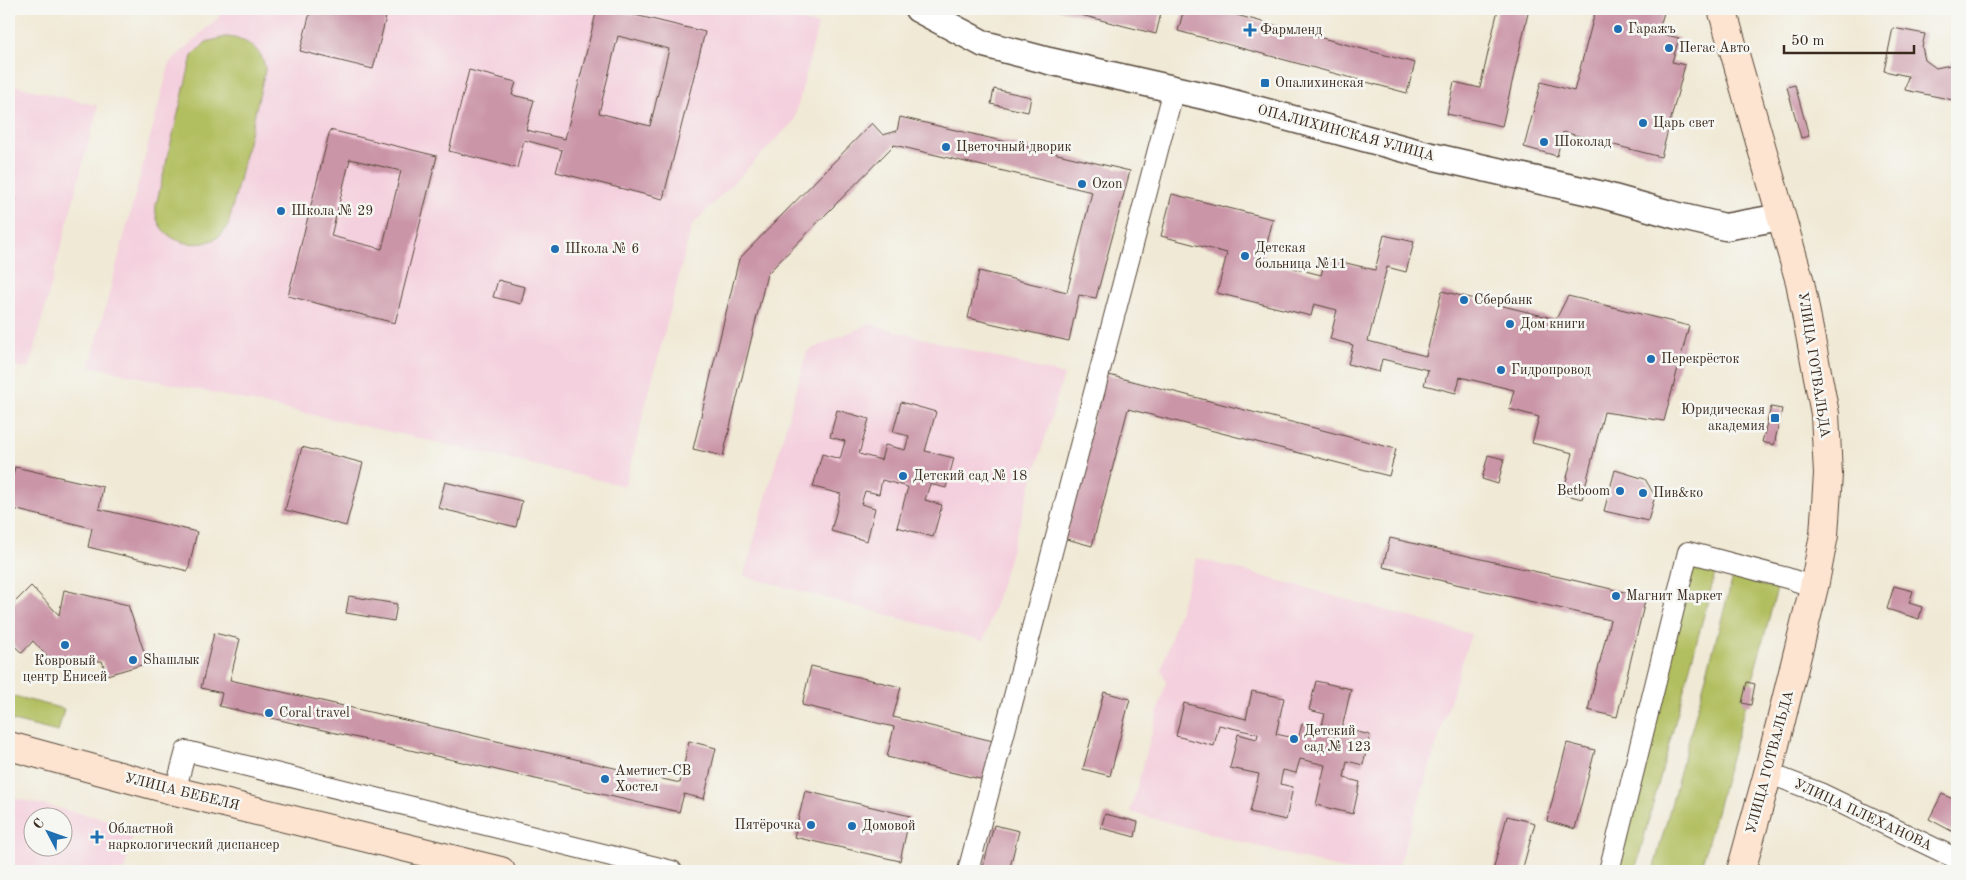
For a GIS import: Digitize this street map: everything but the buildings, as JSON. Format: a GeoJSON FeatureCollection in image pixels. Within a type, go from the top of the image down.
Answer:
{"type":"FeatureCollection","features":[{"type":"Feature","properties":{"kind":"main road","name":"УЛИЦА ГОТВАЛЬДА"},"geometry":{"type":"LineString","coordinates":[[1722,9],[1800,282],[1825,414],[1828,474],[1824,536],[1814,587],[1768,773],[1741,871]]}},
{"type":"Feature","properties":{"kind":"main road","name":"УЛИЦА БЕБЕЛЯ"},"geometry":{"type":"LineString","coordinates":[[9,746],[174,791],[501,871]]}},
{"type":"Feature","properties":{"kind":"street","name":"ОПАЛИХИНСКАЯ УЛИЦА"},"geometry":{"type":"LineString","coordinates":[[918,9],[984,44],[1049,61],[1245,106],[1431,156],[1603,195],[1725,227],[1781,217]]}},
{"type":"Feature","properties":{"kind":"street"},"geometry":{"type":"LineString","coordinates":[[968,871],[1174,89]]}},
{"type":"Feature","properties":{"kind":"street"},"geometry":{"type":"LineString","coordinates":[[1609,871],[1688,552],[1814,587]]}},
{"type":"Feature","properties":{"kind":"street"},"geometry":{"type":"LineString","coordinates":[[174,791],[186,751],[672,871]]}},
{"type":"Feature","properties":{"kind":"street","name":"УЛИЦА ПЛЕХАНОВА"},"geometry":{"type":"LineString","coordinates":[[1768,773],[1820,793],[1957,859]]}},
{"type":"Feature","properties":{"kind":"shaded area"},"geometry":{"type":"Polygon","coordinates":[[[221,9],[754,9],[818,25],[794,121],[692,225],[625,486],[409,436],[90,366],[170,62],[219,17],[221,9]]]}},
{"type":"Feature","properties":{"kind":"shaded area"},"geometry":{"type":"Polygon","coordinates":[[[9,84],[98,106],[29,369],[9,364],[9,84]]]}},
{"type":"Feature","properties":{"kind":"shaded area","name":"Детский сад № 18"},"geometry":{"type":"Polygon","coordinates":[[[869,324],[1064,375],[984,641],[744,576],[807,351],[869,324]]]}},
{"type":"Feature","properties":{"kind":"shaded area","name":"Детский сад № 123"},"geometry":{"type":"Polygon","coordinates":[[[1196,558],[1471,634],[1397,871],[1349,871],[1130,812],[1166,682],[1161,670],[1196,558]]]}},
{"type":"Feature","properties":{"kind":"shaded area","name":"Областной наркологический диспансер"},"geometry":{"type":"Polygon","coordinates":[[[9,797],[57,808],[22,808],[22,858],[72,858],[72,812],[135,826],[124,871],[9,871],[9,797]]]}},
{"type":"Feature","properties":{"kind":"green space"},"geometry":{"type":"Polygon","coordinates":[[[226,37],[240,40],[253,46],[262,57],[265,71],[228,226],[220,236],[208,242],[196,244],[183,242],[172,237],[163,229],[157,218],[156,205],[192,56],[206,42],[226,37]]]}},
{"type":"Feature","properties":{"kind":"green space"},"geometry":{"type":"Polygon","coordinates":[[[1693,564],[1716,570],[1635,871],[1612,871],[1693,564]]]}},
{"type":"Feature","properties":{"kind":"green space"},"geometry":{"type":"Polygon","coordinates":[[[1733,577],[1777,589],[1700,871],[1653,871],[1733,577]]]}},
{"type":"Feature","properties":{"kind":"green space"},"geometry":{"type":"Polygon","coordinates":[[[9,695],[64,709],[58,732],[9,720],[9,695]]]}},
{"type":"Feature","properties":{"kind":"place","name":"Гаражъ"},"geometry":{"type":"Point","coordinates":[1618,29]}},
{"type":"Feature","properties":{"kind":"place","name":"Фармленд"},"geometry":{"type":"Point","coordinates":[1250,30]}},
{"type":"Feature","properties":{"kind":"place","name":"Пегас Авто"},"geometry":{"type":"Point","coordinates":[1669,48]}},
{"type":"Feature","properties":{"kind":"place","name":"Опалихинская"},"geometry":{"type":"Point","coordinates":[1265,83]}},
{"type":"Feature","properties":{"kind":"place","name":"Царь свет"},"geometry":{"type":"Point","coordinates":[1643,123]}},
{"type":"Feature","properties":{"kind":"place","name":"Шоколад"},"geometry":{"type":"Point","coordinates":[1544,142]}},
{"type":"Feature","properties":{"kind":"place","name":"Цветочный дворик"},"geometry":{"type":"Point","coordinates":[946,147]}},
{"type":"Feature","properties":{"kind":"place","name":"Ozon"},"geometry":{"type":"Point","coordinates":[1082,184]}},
{"type":"Feature","properties":{"kind":"place","name":"Школа № 29"},"geometry":{"type":"Point","coordinates":[281,211]}},
{"type":"Feature","properties":{"kind":"place","name":"Школа № 6"},"geometry":{"type":"Point","coordinates":[555,249]}},
{"type":"Feature","properties":{"kind":"place","name":"Детская больница №11"},"geometry":{"type":"Point","coordinates":[1245,256]}},
{"type":"Feature","properties":{"kind":"place","name":"Сбербанк"},"geometry":{"type":"Point","coordinates":[1464,300]}},
{"type":"Feature","properties":{"kind":"place","name":"Дом книги"},"geometry":{"type":"Point","coordinates":[1510,324]}},
{"type":"Feature","properties":{"kind":"place","name":"Перекрёсток"},"geometry":{"type":"Point","coordinates":[1651,359]}},
{"type":"Feature","properties":{"kind":"place","name":"Гидропровод"},"geometry":{"type":"Point","coordinates":[1501,370]}},
{"type":"Feature","properties":{"kind":"place","name":"Юридическая академия"},"geometry":{"type":"Point","coordinates":[1775,418]}},
{"type":"Feature","properties":{"kind":"place","name":"Детский сад № 18"},"geometry":{"type":"Point","coordinates":[903,476]}},
{"type":"Feature","properties":{"kind":"place","name":"Betboom"},"geometry":{"type":"Point","coordinates":[1620,491]}},
{"type":"Feature","properties":{"kind":"place","name":"Пив&ко"},"geometry":{"type":"Point","coordinates":[1643,493]}},
{"type":"Feature","properties":{"kind":"place","name":"Магнит Маркет"},"geometry":{"type":"Point","coordinates":[1616,596]}},
{"type":"Feature","properties":{"kind":"place","name":"Ковровый центр Енисей"},"geometry":{"type":"Point","coordinates":[65,645]}},
{"type":"Feature","properties":{"kind":"place","name":"Shашлык"},"geometry":{"type":"Point","coordinates":[133,660]}},
{"type":"Feature","properties":{"kind":"place","name":"Coral travel"},"geometry":{"type":"Point","coordinates":[269,713]}},
{"type":"Feature","properties":{"kind":"place","name":"Детский сад № 123"},"geometry":{"type":"Point","coordinates":[1294,739]}},
{"type":"Feature","properties":{"kind":"place","name":"Аметист-СВ Хостел"},"geometry":{"type":"Point","coordinates":[605,779]}},
{"type":"Feature","properties":{"kind":"place","name":"Пятёрочка"},"geometry":{"type":"Point","coordinates":[811,825]}},
{"type":"Feature","properties":{"kind":"place","name":"Домовой"},"geometry":{"type":"Point","coordinates":[852,826]}},
{"type":"Feature","properties":{"kind":"place","name":"Областной наркологический диспансер"},"geometry":{"type":"Point","coordinates":[97,837]}}]}
